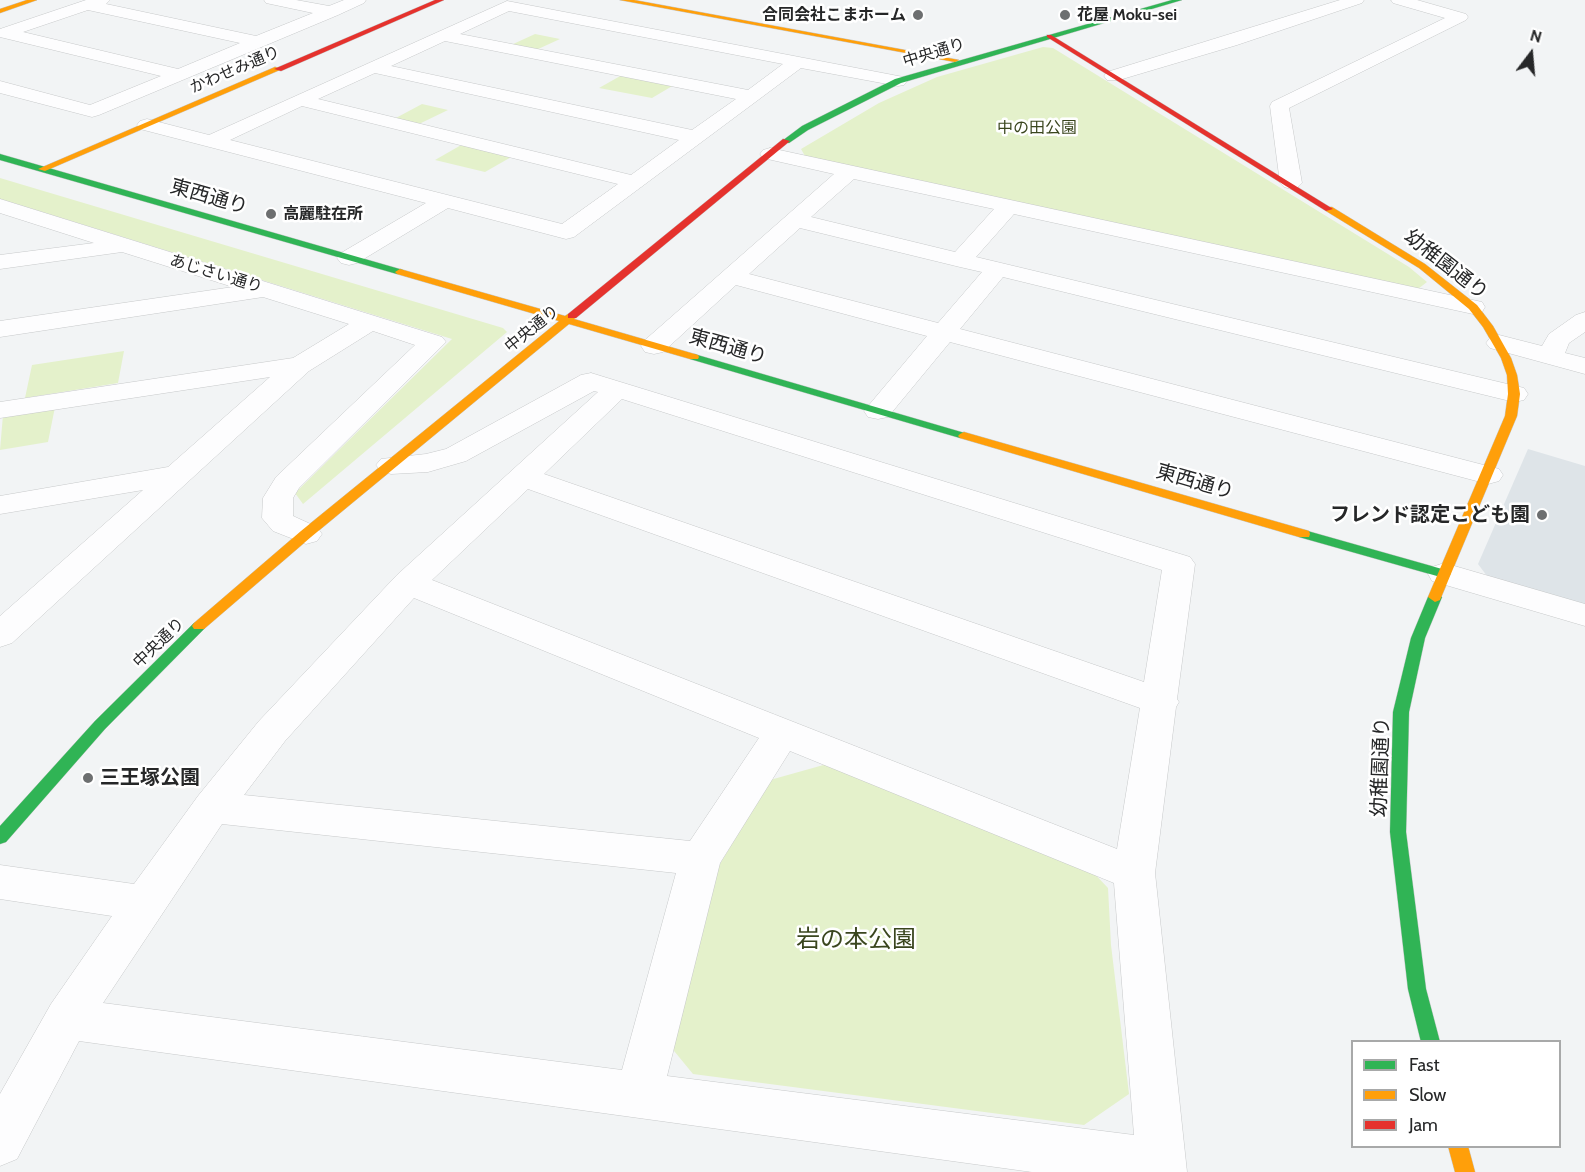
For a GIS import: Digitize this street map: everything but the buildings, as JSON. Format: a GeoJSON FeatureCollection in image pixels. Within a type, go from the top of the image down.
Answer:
{"type":"FeatureCollection","features":[{"type":"Feature","properties":{"kind":"street"},"geometry":{"type":"LineString","coordinates":[[0,11],[33,0]]}},
{"type":"Feature","properties":{"kind":"street"},"geometry":{"type":"LineString","coordinates":[[272,0],[332,12]]}},
{"type":"Feature","properties":{"kind":"street"},"geometry":{"type":"LineString","coordinates":[[0,87],[92,111],[358,0]]}},
{"type":"Feature","properties":{"kind":"street","name":"かわせみ通り"},"geometry":{"type":"LineString","coordinates":[[42,169],[441,0]]}},
{"type":"Feature","properties":{"kind":"street"},"geometry":{"type":"LineString","coordinates":[[623,0],[962,61]]}},
{"type":"Feature","properties":{"kind":"street","name":"中央通り"},"geometry":{"type":"LineString","coordinates":[[0,837],[100,725],[187,637],[306,534],[770,154],[805,128],[898,81],[1179,0]]}},
{"type":"Feature","properties":{"kind":"street"},"geometry":{"type":"LineString","coordinates":[[1113,76],[1231,41],[1356,0]]}},
{"type":"Feature","properties":{"kind":"street"},"geometry":{"type":"LineString","coordinates":[[1290,183],[1279,106],[1460,16],[1399,0]]}},
{"type":"Feature","properties":{"kind":"street"},"geometry":{"type":"LineString","coordinates":[[3,34],[95,2],[258,42]]}},
{"type":"Feature","properties":{"kind":"street"},"geometry":{"type":"LineString","coordinates":[[211,141],[507,6],[898,81]]}},
{"type":"Feature","properties":{"kind":"street"},"geometry":{"type":"LineString","coordinates":[[1106,7],[1128,14]]}},
{"type":"Feature","properties":{"kind":"street"},"geometry":{"type":"LineString","coordinates":[[3,34],[181,75]]}},
{"type":"Feature","properties":{"kind":"street"},"geometry":{"type":"LineString","coordinates":[[442,35],[750,96]]}},
{"type":"Feature","properties":{"kind":"street","name":"幼稚園通り"},"geometry":{"type":"LineString","coordinates":[[1049,36],[1422,266],[1473,307],[1499,343],[1512,375],[1514,394],[1511,416],[1418,638],[1401,712],[1398,832],[1418,989],[1431,1040]]}},
{"type":"Feature","properties":{"kind":"street"},"geometry":{"type":"LineString","coordinates":[[147,125],[566,232],[798,62]]}},
{"type":"Feature","properties":{"kind":"street"},"geometry":{"type":"LineString","coordinates":[[372,67],[695,137]]}},
{"type":"Feature","properties":{"kind":"street"},"geometry":{"type":"LineString","coordinates":[[299,100],[635,182]]}},
{"type":"Feature","properties":{"kind":"street"},"geometry":{"type":"LineString","coordinates":[[770,154],[1473,307]]}},
{"type":"Feature","properties":{"kind":"street","name":"東西通り"},"geometry":{"type":"LineString","coordinates":[[0,157],[1444,574]]}},
{"type":"Feature","properties":{"kind":"street"},"geometry":{"type":"LineString","coordinates":[[654,346],[850,171]]}},
{"type":"Feature","properties":{"kind":"street"},"geometry":{"type":"LineString","coordinates":[[349,258],[445,201]]}},
{"type":"Feature","properties":{"kind":"street","name":"あじさい通り"},"geometry":{"type":"LineString","coordinates":[[0,206],[433,342],[286,483],[278,498],[278,518],[284,524],[306,534]]}},
{"type":"Feature","properties":{"kind":"street"},"geometry":{"type":"LineString","coordinates":[[960,260],[1010,206]]}},
{"type":"Feature","properties":{"kind":"street"},"geometry":{"type":"LineString","coordinates":[[795,220],[1514,394]]}},
{"type":"Feature","properties":{"kind":"street"},"geometry":{"type":"LineString","coordinates":[[0,262],[124,245]]}},
{"type":"Feature","properties":{"kind":"street"},"geometry":{"type":"LineString","coordinates":[[878,411],[997,269]]}},
{"type":"Feature","properties":{"kind":"street"},"geometry":{"type":"LineString","coordinates":[[733,277],[1488,475]]}},
{"type":"Feature","properties":{"kind":"street"},"geometry":{"type":"LineString","coordinates":[[0,329],[267,290]]}},
{"type":"Feature","properties":{"kind":"street"},"geometry":{"type":"LineString","coordinates":[[1551,356],[1558,339],[1585,320]]}},
{"type":"Feature","properties":{"kind":"street"},"geometry":{"type":"LineString","coordinates":[[6,624],[300,365],[370,322]]}},
{"type":"Feature","properties":{"kind":"street"},"geometry":{"type":"LineString","coordinates":[[1499,343],[1585,366]]}},
{"type":"Feature","properties":{"kind":"street"},"geometry":{"type":"LineString","coordinates":[[0,410],[300,365]]}},
{"type":"Feature","properties":{"kind":"street"},"geometry":{"type":"LineString","coordinates":[[67,1019],[639,1094],[1161,1167],[1134,873],[1161,702],[1179,564],[591,381],[456,455],[428,463],[391,465]]}},
{"type":"Feature","properties":{"kind":"street"},"geometry":{"type":"LineString","coordinates":[[0,1142],[67,1019],[144,903],[213,807],[272,731],[409,583],[617,389]]}},
{"type":"Feature","properties":{"kind":"street"},"geometry":{"type":"LineString","coordinates":[[0,505],[176,475]]}},
{"type":"Feature","properties":{"kind":"street"},"geometry":{"type":"LineString","coordinates":[[524,477],[1161,702]]}},
{"type":"Feature","properties":{"kind":"street"},"geometry":{"type":"LineString","coordinates":[[1444,574],[1585,615]]}},
{"type":"Feature","properties":{"kind":"street"},"geometry":{"type":"LineString","coordinates":[[409,583],[1134,873]]}},
{"type":"Feature","properties":{"kind":"street"},"geometry":{"type":"LineString","coordinates":[[639,1094],[700,859],[783,732]]}},
{"type":"Feature","properties":{"kind":"street"},"geometry":{"type":"LineString","coordinates":[[213,807],[700,859]]}},
{"type":"Feature","properties":{"kind":"street"},"geometry":{"type":"LineString","coordinates":[[0,882],[144,903]]}},
{"type":"Feature","properties":{"kind":"street"},"geometry":{"type":"LineString","coordinates":[[1459,1148],[1465,1172]]}},
{"type":"Feature","properties":{"kind":"shaded area","name":"フレンド認定こども園"},"geometry":{"type":"Polygon","coordinates":[[[1528,449],[1585,466],[1585,605],[1487,576],[1478,564],[1528,449]]]}},
{"type":"Feature","properties":{"kind":"green space"},"geometry":{"type":"Polygon","coordinates":[[[535,34],[560,39],[536,50],[511,45],[535,34]]]}},
{"type":"Feature","properties":{"kind":"green space","name":"中の田公園"},"geometry":{"type":"Polygon","coordinates":[[[1043,47],[1053,48],[1409,267],[1427,282],[1418,289],[805,156],[801,149],[879,103],[937,77],[1043,47]]]}},
{"type":"Feature","properties":{"kind":"green space"},"geometry":{"type":"Polygon","coordinates":[[[622,75],[674,85],[652,98],[599,88],[622,75]]]}},
{"type":"Feature","properties":{"kind":"green space"},"geometry":{"type":"Polygon","coordinates":[[[422,104],[448,110],[419,124],[394,119],[422,104]]]}},
{"type":"Feature","properties":{"kind":"green space"},"geometry":{"type":"Polygon","coordinates":[[[463,144],[513,156],[485,172],[435,160],[463,144]]]}},
{"type":"Feature","properties":{"kind":"green space"},"geometry":{"type":"Polygon","coordinates":[[[0,178],[503,328],[507,332],[303,504],[295,493],[452,339],[0,199],[0,178]]]}},
{"type":"Feature","properties":{"kind":"green space"},"geometry":{"type":"Polygon","coordinates":[[[124,351],[118,383],[25,398],[32,365],[124,351]]]}},
{"type":"Feature","properties":{"kind":"green space"},"geometry":{"type":"Polygon","coordinates":[[[55,407],[48,442],[0,450],[3,415],[55,407]]]}},
{"type":"Feature","properties":{"kind":"green space","name":"岩の本公園"},"geometry":{"type":"Polygon","coordinates":[[[827,764],[1088,867],[1108,888],[1111,945],[1129,1094],[1084,1125],[693,1074],[670,1046],[712,877],[770,780],[827,764]]]}},
{"type":"Feature","properties":{"kind":"traffic: fast"},"geometry":{"type":"LineString","coordinates":[[786,141],[805,128],[898,81],[1179,0]]}},
{"type":"Feature","properties":{"kind":"traffic: fast"},"geometry":{"type":"LineString","coordinates":[[0,157],[400,272]]}},
{"type":"Feature","properties":{"kind":"traffic: fast"},"geometry":{"type":"LineString","coordinates":[[694,357],[964,436]]}},
{"type":"Feature","properties":{"kind":"traffic: fast"},"geometry":{"type":"LineString","coordinates":[[1304,534],[1444,574]]}},
{"type":"Feature","properties":{"kind":"traffic: fast"},"geometry":{"type":"LineString","coordinates":[[1430,1040],[1417,989],[1398,832],[1401,712],[1418,638],[1435,597]]}},
{"type":"Feature","properties":{"kind":"traffic: fast"},"geometry":{"type":"LineString","coordinates":[[0,837],[100,725],[199,626]]}},
{"type":"Feature","properties":{"kind":"traffic: slow"},"geometry":{"type":"LineString","coordinates":[[0,11],[34,0]]}},
{"type":"Feature","properties":{"kind":"traffic: slow"},"geometry":{"type":"LineString","coordinates":[[623,0],[955,60]]}},
{"type":"Feature","properties":{"kind":"traffic: slow"},"geometry":{"type":"LineString","coordinates":[[42,169],[278,69]]}},
{"type":"Feature","properties":{"kind":"traffic: slow"},"geometry":{"type":"LineString","coordinates":[[1329,209],[1422,266],[1473,307],[1488,326],[1506,358],[1512,375],[1514,394],[1511,416],[1435,597]]}},
{"type":"Feature","properties":{"kind":"traffic: slow"},"geometry":{"type":"LineString","coordinates":[[400,272],[694,357]]}},
{"type":"Feature","properties":{"kind":"traffic: slow"},"geometry":{"type":"LineString","coordinates":[[199,626],[306,534],[572,316]]}},
{"type":"Feature","properties":{"kind":"traffic: slow"},"geometry":{"type":"LineString","coordinates":[[964,436],[1304,534]]}},
{"type":"Feature","properties":{"kind":"traffic: slow"},"geometry":{"type":"LineString","coordinates":[[1459,1148],[1465,1172]]}},
{"type":"Feature","properties":{"kind":"traffic: jam"},"geometry":{"type":"LineString","coordinates":[[278,69],[441,0]]}},
{"type":"Feature","properties":{"kind":"traffic: jam"},"geometry":{"type":"LineString","coordinates":[[1049,36],[1329,209]]}},
{"type":"Feature","properties":{"kind":"traffic: jam"},"geometry":{"type":"LineString","coordinates":[[572,316],[786,141]]}},
{"type":"Feature","properties":{"kind":"place","name":"合同会社こまホーム"},"geometry":{"type":"Point","coordinates":[918,15]}},
{"type":"Feature","properties":{"kind":"place","name":"花屋 Moku-sei"},"geometry":{"type":"Point","coordinates":[1065,15]}},
{"type":"Feature","properties":{"kind":"place","name":"高麗駐在所"},"geometry":{"type":"Point","coordinates":[271,214]}},
{"type":"Feature","properties":{"kind":"place","name":"フレンド認定こども園"},"geometry":{"type":"Point","coordinates":[1542,515]}},
{"type":"Feature","properties":{"kind":"place","name":"三王塚公園"},"geometry":{"type":"Point","coordinates":[88,778]}}]}
